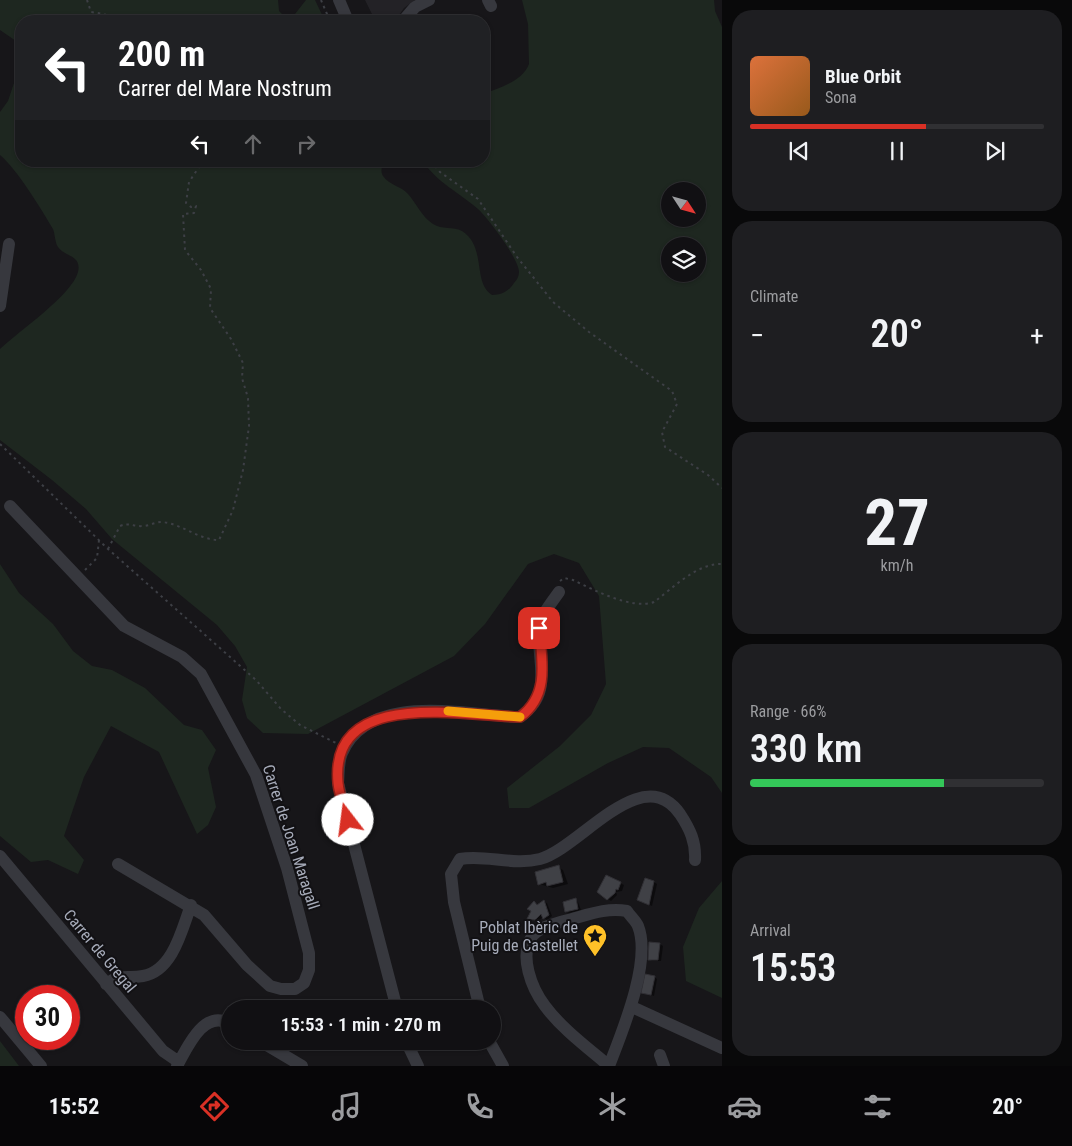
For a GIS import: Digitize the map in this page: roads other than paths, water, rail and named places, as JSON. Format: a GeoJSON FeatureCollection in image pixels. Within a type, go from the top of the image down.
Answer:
{"type":"FeatureCollection","features":[{"type":"Feature","properties":{"kind":"street"},"geometry":{"type":"LineString","coordinates":[[339,0],[345,15]]}},
{"type":"Feature","properties":{"kind":"street"},"geometry":{"type":"LineString","coordinates":[[408,15],[415,7],[429,0]]}},
{"type":"Feature","properties":{"kind":"street"},"geometry":{"type":"LineString","coordinates":[[0,306],[9,244]]}},
{"type":"Feature","properties":{"kind":"street","name":"Carrer de Joan Maragall"},"geometry":{"type":"LineString","coordinates":[[10,506],[124,626],[182,657],[201,674],[256,775],[287,868],[309,953],[309,970],[304,983],[296,989],[281,989],[270,986],[246,965],[204,915],[191,905],[118,864]]}},
{"type":"Feature","properties":{"kind":"street"},"geometry":{"type":"LineString","coordinates":[[395,1000],[338,783],[341,755],[345,747],[359,731],[395,713],[457,711],[520,717],[532,708],[540,692],[543,670],[539,628],[545,613],[559,592]]}},
{"type":"Feature","properties":{"kind":"street"},"geometry":{"type":"LineString","coordinates":[[478,1000],[454,902],[451,874],[460,859],[478,858],[494,861],[541,859],[563,848],[622,805],[643,795],[656,796],[675,807],[688,826],[695,845],[695,860]]}},
{"type":"Feature","properties":{"kind":"street","name":"Carrer de Gregal"},"geometry":{"type":"LineString","coordinates":[[0,856],[163,1051],[178,1064]]}},
{"type":"Feature","properties":{"kind":"street"},"geometry":{"type":"LineString","coordinates":[[106,984],[116,976],[141,976],[158,970],[172,953],[191,905]]}},
{"type":"Feature","properties":{"kind":"street"},"geometry":{"type":"LineString","coordinates":[[612,908],[627,911],[638,926],[642,948],[632,1007],[609,1066],[545,1006],[533,984],[527,962],[527,948],[533,934],[547,926],[612,908]]}},
{"type":"Feature","properties":{"kind":"street"},"geometry":{"type":"LineString","coordinates":[[632,1007],[722,1048]]}},
{"type":"Feature","properties":{"kind":"street"},"geometry":{"type":"LineString","coordinates":[[0,1017],[41,1066]]}},
{"type":"Feature","properties":{"kind":"street"},"geometry":{"type":"LineString","coordinates":[[178,1064],[193,1037],[202,1027],[221,1020]]}},
{"type":"Feature","properties":{"kind":"street"},"geometry":{"type":"LineString","coordinates":[[275,1050],[302,1066]]}},
{"type":"Feature","properties":{"kind":"street"},"geometry":{"type":"LineString","coordinates":[[410,1050],[418,1066]]}},
{"type":"Feature","properties":{"kind":"street"},"geometry":{"type":"LineString","coordinates":[[494,1050],[503,1066]]}},
{"type":"Feature","properties":{"kind":"place","name":"Poblat Ibèric de Puig de Castellet"},"geometry":{"type":"Point","coordinates":[595,957]}}]}
